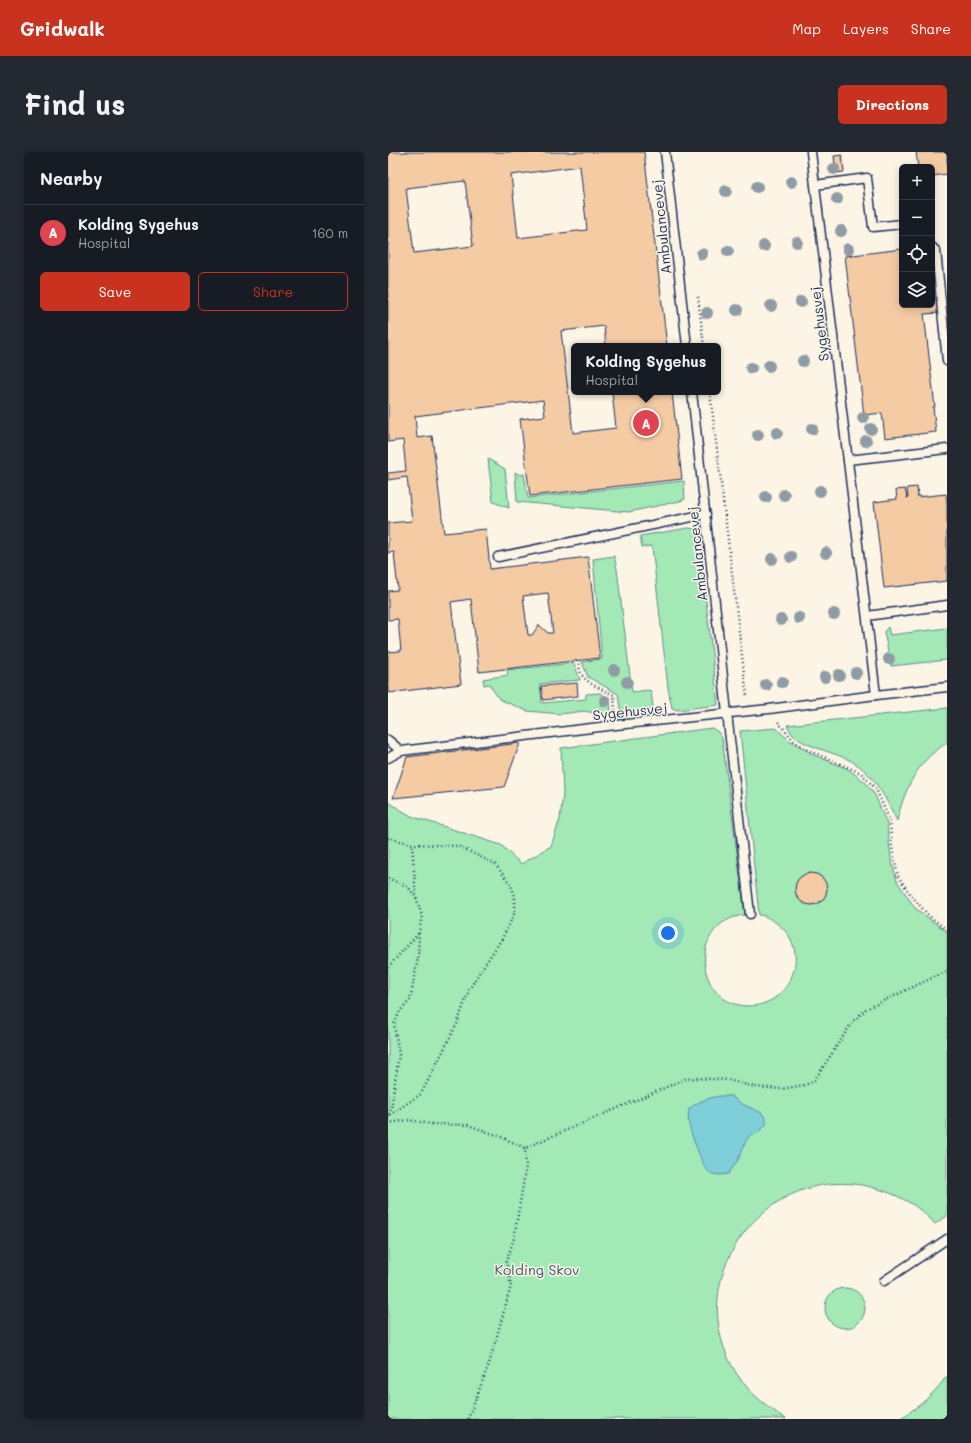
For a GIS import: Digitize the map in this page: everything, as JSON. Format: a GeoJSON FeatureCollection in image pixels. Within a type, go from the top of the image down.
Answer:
{"type":"FeatureCollection","features":[{"type":"Feature","properties":{"kind":"lane","name":"Ambulancevej"},"geometry":{"type":"LineString","coordinates":[[665,152],[687,343]]}},
{"type":"Feature","properties":{"kind":"lane","name":"Sygehusvej"},"geometry":{"type":"LineString","coordinates":[[811,152],[876,695]]}},
{"type":"Feature","properties":{"kind":"lane"},"geometry":{"type":"LineString","coordinates":[[815,185],[866,178],[873,227],[899,224]]}},
{"type":"Feature","properties":{"kind":"lane"},"geometry":{"type":"LineString","coordinates":[[935,250],[947,361]]}},
{"type":"Feature","properties":{"kind":"lane","name":"Ambulancevej"},"geometry":{"type":"LineString","coordinates":[[692,395],[726,713],[750,914]]}},
{"type":"Feature","properties":{"kind":"lane"},"geometry":{"type":"LineString","coordinates":[[848,460],[947,450]]}},
{"type":"Feature","properties":{"kind":"lane"},"geometry":{"type":"LineString","coordinates":[[498,557],[706,514]]}},
{"type":"Feature","properties":{"kind":"lane"},"geometry":{"type":"LineString","coordinates":[[867,616],[947,605]]}},
{"type":"Feature","properties":{"kind":"lane","name":"Sygehusvej"},"geometry":{"type":"LineString","coordinates":[[388,758],[401,751],[947,687]]}},
{"type":"Feature","properties":{"kind":"lane"},"geometry":{"type":"LineString","coordinates":[[388,740],[401,751]]}},
{"type":"Feature","properties":{"kind":"lane"},"geometry":{"type":"LineString","coordinates":[[884,1281],[947,1239]]}},
{"type":"Feature","properties":{"kind":"path"},"geometry":{"type":"LineString","coordinates":[[710,395],[749,711]]}},
{"type":"Feature","properties":{"kind":"path"},"geometry":{"type":"LineString","coordinates":[[579,660],[580,672],[584,678],[614,696]]}},
{"type":"Feature","properties":{"kind":"path"},"geometry":{"type":"LineString","coordinates":[[769,709],[785,732],[794,741],[808,750],[861,773],[876,789],[890,821],[892,848],[898,876],[910,894],[928,915],[947,930]]}},
{"type":"Feature","properties":{"kind":"path"},"geometry":{"type":"LineString","coordinates":[[388,838],[412,844],[458,846],[495,864],[510,885],[515,896],[515,912],[502,939],[469,990],[457,1024],[421,1094],[390,1115],[388,1118]]}},
{"type":"Feature","properties":{"kind":"path"},"geometry":{"type":"LineString","coordinates":[[390,1115],[399,1055],[394,1024],[400,1011],[410,1000],[418,958],[419,932],[422,916],[416,897],[412,844]]}},
{"type":"Feature","properties":{"kind":"path"},"geometry":{"type":"LineString","coordinates":[[388,878],[408,887],[416,897]]}},
{"type":"Feature","properties":{"kind":"path"},"geometry":{"type":"LineString","coordinates":[[388,967],[419,932]]}},
{"type":"Feature","properties":{"kind":"path"},"geometry":{"type":"LineString","coordinates":[[388,1123],[409,1120],[431,1124],[468,1125],[499,1136],[525,1148],[684,1079],[695,1078],[728,1080],[755,1087],[781,1088],[814,1082],[849,1027],[866,1008],[947,971]]}},
{"type":"Feature","properties":{"kind":"path"},"geometry":{"type":"LineString","coordinates":[[468,1419],[489,1364],[511,1286],[506,1262],[516,1230],[526,1167],[525,1148]]}},
{"type":"Feature","properties":{"kind":"green space"},"geometry":{"type":"Polygon","coordinates":[[[488,459],[505,469],[509,508],[493,502],[488,459]]]}},
{"type":"Feature","properties":{"kind":"green space"},"geometry":{"type":"Polygon","coordinates":[[[515,472],[520,475],[524,474],[528,498],[684,481],[685,499],[629,512],[517,502],[515,472]]]}},
{"type":"Feature","properties":{"kind":"green space"},"geometry":{"type":"Polygon","coordinates":[[[688,528],[696,529],[698,532],[718,705],[677,710],[672,708],[668,688],[652,546],[642,547],[640,536],[688,528]]]}},
{"type":"Feature","properties":{"kind":"green space"},"geometry":{"type":"Polygon","coordinates":[[[614,556],[617,569],[632,692],[651,691],[653,707],[651,712],[621,715],[618,694],[588,677],[582,662],[602,659],[593,559],[614,556]]]}},
{"type":"Feature","properties":{"kind":"green space"},"geometry":{"type":"Polygon","coordinates":[[[888,627],[890,635],[947,628],[947,660],[891,666],[884,632],[888,627]]]}},
{"type":"Feature","properties":{"kind":"green space"},"geometry":{"type":"Polygon","coordinates":[[[574,663],[580,680],[540,684],[542,703],[586,699],[586,694],[600,693],[610,699],[611,716],[584,711],[561,714],[527,711],[499,699],[489,684],[484,685],[483,679],[508,675],[507,670],[574,663]]]}},
{"type":"Feature","properties":{"kind":"green space"},"geometry":{"type":"Polygon","coordinates":[[[947,708],[947,743],[928,758],[914,776],[904,797],[897,821],[874,780],[861,767],[853,762],[800,740],[793,735],[787,725],[947,708]]]}},
{"type":"Feature","properties":{"kind":"green space","name":"Kolding Skov"},"geometry":{"type":"Polygon","coordinates":[[[712,728],[718,732],[722,738],[745,915],[726,921],[713,932],[706,947],[705,963],[709,979],[717,993],[731,1003],[750,1006],[764,1003],[776,997],[786,987],[792,976],[795,963],[794,950],[790,937],[775,922],[759,915],[740,731],[776,728],[789,740],[814,755],[848,769],[865,782],[875,795],[887,824],[891,859],[897,881],[915,908],[947,932],[947,1216],[935,1224],[922,1211],[898,1196],[871,1187],[834,1184],[800,1191],[770,1207],[745,1231],[728,1261],[718,1294],[719,1329],[731,1364],[736,1373],[762,1402],[786,1419],[388,1419],[388,802],[411,816],[501,845],[521,864],[551,846],[560,819],[563,794],[561,748],[712,728]]]}},
{"type":"Feature","properties":{"kind":"green space"},"geometry":{"type":"Polygon","coordinates":[[[849,1288],[856,1291],[862,1297],[865,1308],[864,1316],[856,1325],[849,1328],[841,1328],[834,1325],[826,1316],[825,1304],[828,1297],[837,1289],[849,1288]]]}},
{"type":"Feature","properties":{"kind":"green space"},"geometry":{"type":"Polygon","coordinates":[[[947,1376],[947,1419],[899,1419],[925,1400],[947,1376]]]}},
{"type":"Feature","properties":{"kind":"water"},"geometry":{"type":"Polygon","coordinates":[[[720,1096],[731,1096],[742,1104],[762,1113],[766,1119],[766,1125],[757,1133],[750,1135],[738,1160],[728,1174],[719,1175],[712,1173],[705,1167],[692,1134],[688,1116],[689,1109],[696,1104],[707,1099],[720,1096]]]}},
{"type":"Feature","properties":{"kind":"building"},"geometry":{"type":"Polygon","coordinates":[[[388,152],[644,152],[667,343],[606,343],[604,326],[561,331],[573,433],[616,428],[612,395],[672,395],[682,479],[530,496],[520,419],[545,416],[543,400],[415,416],[417,438],[432,436],[444,533],[486,529],[490,569],[588,557],[600,658],[479,672],[471,599],[451,602],[461,684],[388,693],[388,652],[401,651],[398,619],[388,620],[388,591],[398,590],[394,552],[388,553],[388,523],[412,521],[407,477],[388,480],[388,473],[406,471],[403,440],[388,442],[388,152]],[[580,166],[511,175],[518,238],[587,230],[580,166]],[[465,181],[406,188],[414,253],[473,246],[465,181]],[[548,593],[523,596],[528,635],[532,635],[539,625],[548,633],[553,633],[548,593]]]}},
{"type":"Feature","properties":{"kind":"building"},"geometry":{"type":"Polygon","coordinates":[[[916,152],[947,152],[947,174],[935,176],[935,164],[918,164],[916,152]]]}},
{"type":"Feature","properties":{"kind":"building"},"geometry":{"type":"Polygon","coordinates":[[[842,155],[844,172],[836,173],[834,156],[842,155]]]}},
{"type":"Feature","properties":{"kind":"building"},"geometry":{"type":"Polygon","coordinates":[[[899,249],[899,308],[935,308],[935,288],[938,313],[924,314],[935,407],[933,407],[936,432],[885,438],[882,413],[864,415],[845,256],[899,249]]]}},
{"type":"Feature","properties":{"kind":"building"},"geometry":{"type":"Polygon","coordinates":[[[917,487],[918,497],[946,494],[947,581],[884,588],[874,502],[897,499],[896,490],[905,489],[908,498],[907,488],[917,487]]]}},
{"type":"Feature","properties":{"kind":"building"},"geometry":{"type":"Polygon","coordinates":[[[577,683],[578,696],[543,700],[541,686],[577,683]]]}},
{"type":"Feature","properties":{"kind":"building"},"geometry":{"type":"Polygon","coordinates":[[[520,743],[504,787],[393,798],[407,757],[520,743]]]}},
{"type":"Feature","properties":{"kind":"building"},"geometry":{"type":"Polygon","coordinates":[[[808,873],[814,873],[824,880],[827,889],[826,895],[820,902],[814,905],[808,905],[798,898],[795,892],[795,886],[802,876],[808,873]]]}},
{"type":"Feature","properties":{"kind":"place","name":"Kolding Sygehus"},"geometry":{"type":"Point","coordinates":[646,423]}}]}
